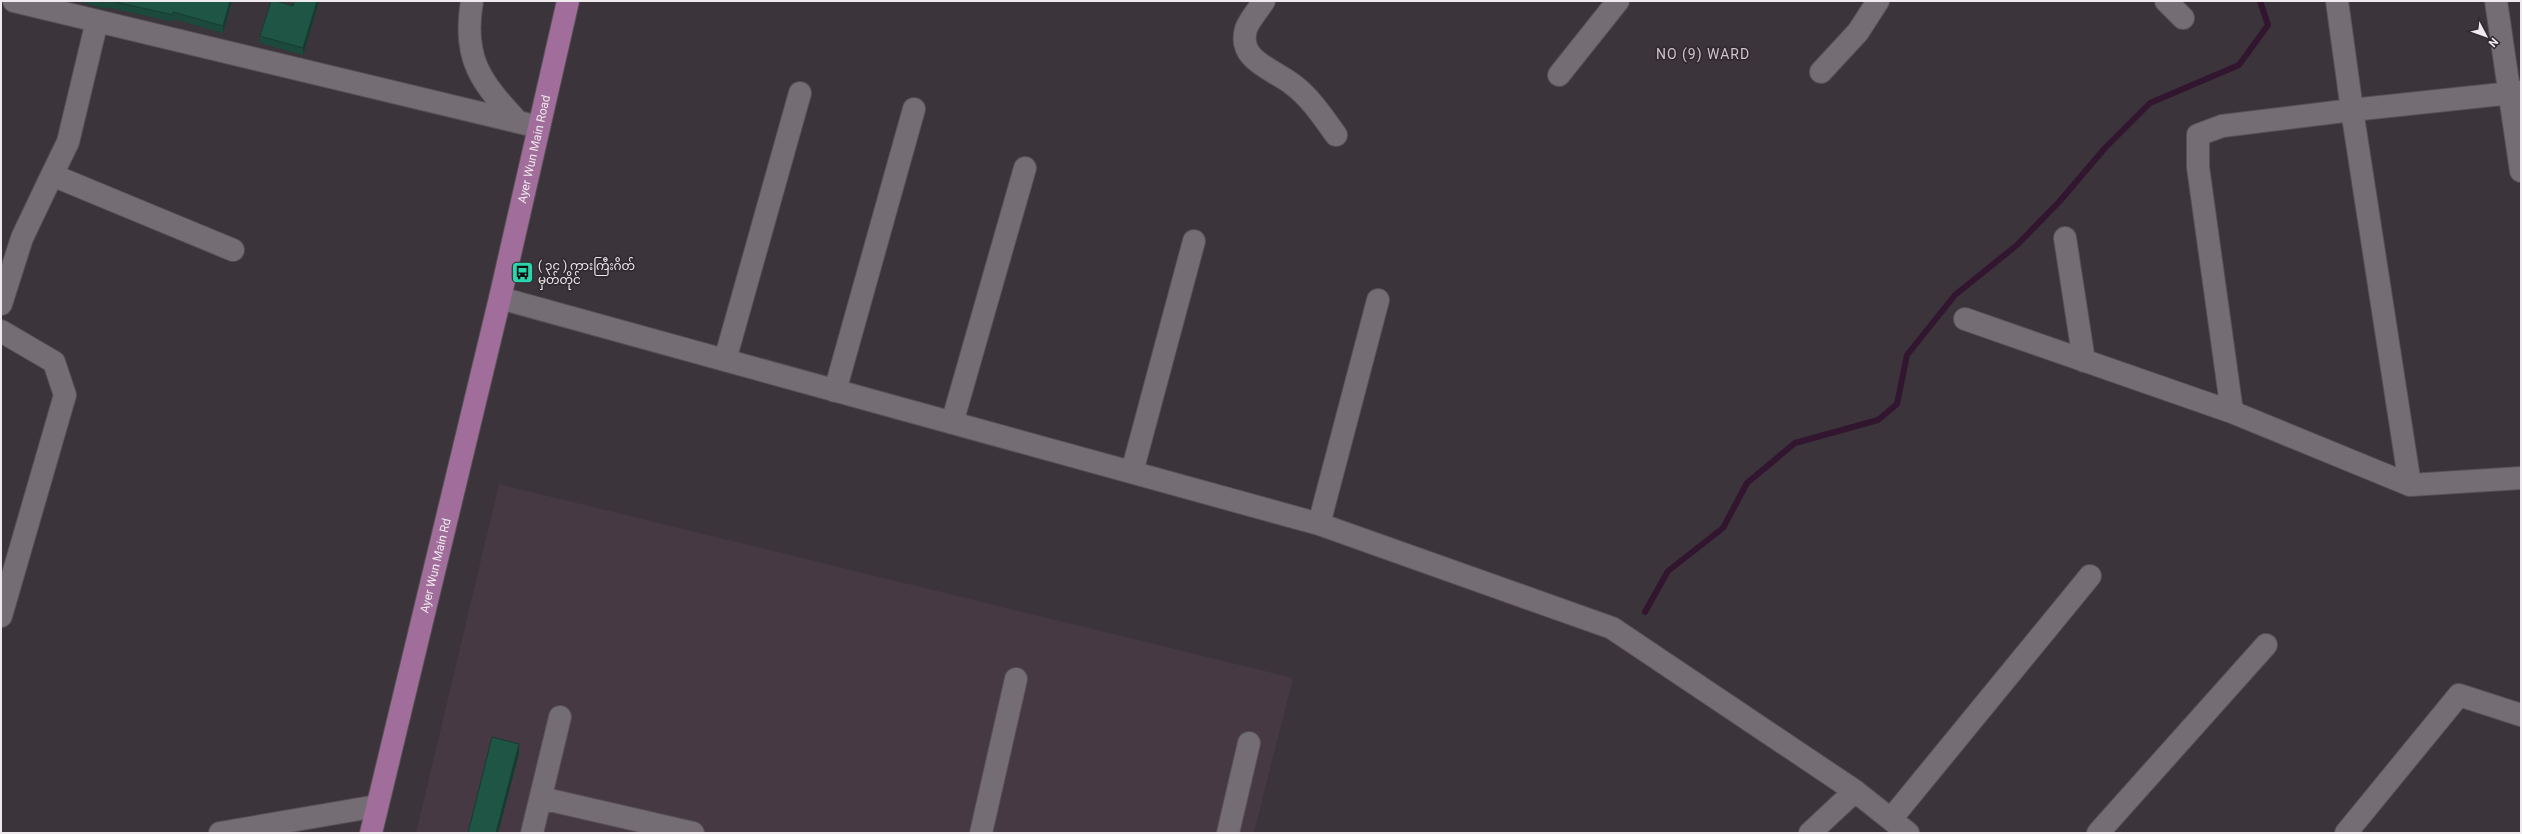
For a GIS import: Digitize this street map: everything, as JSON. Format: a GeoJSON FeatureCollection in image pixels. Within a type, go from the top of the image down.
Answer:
{"type":"FeatureCollection","features":[{"type":"Feature","properties":{"kind":"main road","name":"Ayer Wun Main Road"},"geometry":{"type":"LineString","coordinates":[[500,298],[568,1]]}},
{"type":"Feature","properties":{"kind":"main road","name":"Ayer Wun Main Rd"},"geometry":{"type":"LineString","coordinates":[[371,833],[500,298]]}},
{"type":"Feature","properties":{"kind":"street"},"geometry":{"type":"LineString","coordinates":[[14,1],[539,127]]}},
{"type":"Feature","properties":{"kind":"street"},"geometry":{"type":"LineString","coordinates":[[472,1],[470,14],[473,60],[489,90],[518,122]]}},
{"type":"Feature","properties":{"kind":"street"},"geometry":{"type":"LineString","coordinates":[[1264,1],[1246,28],[1244,42],[1250,57],[1293,84],[1336,134]]}},
{"type":"Feature","properties":{"kind":"street"},"geometry":{"type":"LineString","coordinates":[[1559,75],[1618,1]]}},
{"type":"Feature","properties":{"kind":"street"},"geometry":{"type":"LineString","coordinates":[[1821,72],[1858,32],[1878,1]]}},
{"type":"Feature","properties":{"kind":"street"},"geometry":{"type":"LineString","coordinates":[[2166,1],[2183,18]]}},
{"type":"Feature","properties":{"kind":"street"},"geometry":{"type":"LineString","coordinates":[[2337,1],[2352,110],[2410,486]]}},
{"type":"Feature","properties":{"kind":"street"},"geometry":{"type":"LineString","coordinates":[[2496,1],[2515,93],[2521,171]]}},
{"type":"Feature","properties":{"kind":"street"},"geometry":{"type":"LineString","coordinates":[[1,304],[22,238],[68,142],[97,21]]}},
{"type":"Feature","properties":{"kind":"street"},"geometry":{"type":"LineString","coordinates":[[725,360],[800,93]]}},
{"type":"Feature","properties":{"kind":"street"},"geometry":{"type":"LineString","coordinates":[[2232,412],[2198,167],[2198,135],[2222,126],[2352,110],[2515,93]]}},
{"type":"Feature","properties":{"kind":"street"},"geometry":{"type":"LineString","coordinates":[[835,390],[914,109]]}},
{"type":"Feature","properties":{"kind":"street"},"geometry":{"type":"LineString","coordinates":[[952,423],[1025,168]]}},
{"type":"Feature","properties":{"kind":"street"},"geometry":{"type":"LineString","coordinates":[[52,175],[233,250]]}},
{"type":"Feature","properties":{"kind":"street"},"geometry":{"type":"LineString","coordinates":[[2065,238],[2084,360]]}},
{"type":"Feature","properties":{"kind":"street"},"geometry":{"type":"LineString","coordinates":[[1132,472],[1194,241]]}},
{"type":"Feature","properties":{"kind":"street"},"geometry":{"type":"LineString","coordinates":[[500,298],[1319,524],[1612,628],[1855,790],[1908,833]]}},
{"type":"Feature","properties":{"kind":"street"},"geometry":{"type":"LineString","coordinates":[[1319,524],[1378,300]]}},
{"type":"Feature","properties":{"kind":"street"},"geometry":{"type":"LineString","coordinates":[[1965,319],[2232,412],[2410,486],[2521,478]]}},
{"type":"Feature","properties":{"kind":"street"},"geometry":{"type":"LineString","coordinates":[[1,330],[54,362],[65,395],[1,616]]}},
{"type":"Feature","properties":{"kind":"street"},"geometry":{"type":"LineString","coordinates":[[1891,819],[2090,576]]}},
{"type":"Feature","properties":{"kind":"street"},"geometry":{"type":"LineString","coordinates":[[2098,833],[2266,645]]}},
{"type":"Feature","properties":{"kind":"street"},"geometry":{"type":"LineString","coordinates":[[981,833],[1016,679]]}},
{"type":"Feature","properties":{"kind":"street"},"geometry":{"type":"LineString","coordinates":[[2346,833],[2459,695],[2521,716]]}},
{"type":"Feature","properties":{"kind":"street"},"geometry":{"type":"LineString","coordinates":[[532,833],[560,717]]}},
{"type":"Feature","properties":{"kind":"street"},"geometry":{"type":"LineString","coordinates":[[1228,833],[1249,742]]}},
{"type":"Feature","properties":{"kind":"street"},"geometry":{"type":"LineString","coordinates":[[1810,833],[1855,790]]}},
{"type":"Feature","properties":{"kind":"street"},"geometry":{"type":"LineString","coordinates":[[541,798],[693,833]]}},
{"type":"Feature","properties":{"kind":"street"},"geometry":{"type":"LineString","coordinates":[[220,833],[377,806]]}},
{"type":"Feature","properties":{"kind":"shaded area"},"geometry":{"type":"Polygon","coordinates":[[[499,484],[1293,678],[1254,833],[416,833],[499,484]]]}},
{"type":"Feature","properties":{"kind":"building"},"geometry":{"type":"Polygon","coordinates":[[[111,1],[230,1],[223,26],[173,12],[173,15],[111,1]]]}},
{"type":"Feature","properties":{"kind":"building"},"geometry":{"type":"Polygon","coordinates":[[[271,1],[293,6],[294,1],[317,1],[303,48],[260,36],[271,1]]]}},
{"type":"Feature","properties":{"kind":"building"},"geometry":{"type":"Polygon","coordinates":[[[492,737],[519,744],[496,833],[468,833],[492,737]]]}},
{"type":"Feature","properties":{"kind":"waterway"},"geometry":{"type":"LineString","coordinates":[[1645,612],[1668,571],[1723,528],[1747,483],[1795,443],[1878,420],[1897,404],[1907,355],[1955,295],[2017,245],[2059,202],[2105,148],[2150,103],[2239,65],[2268,25],[2260,1]]}},
{"type":"Feature","properties":{"kind":"place","name":"( ၃၄ ) ကားကြီးဂိတ် မှတ်တိုင်"},"geometry":{"type":"Point","coordinates":[522,273]}},
{"type":"Feature","properties":{"kind":"district","name":"NO (9) WARD"},"geometry":{"type":"Point","coordinates":[1703,54]}}]}
